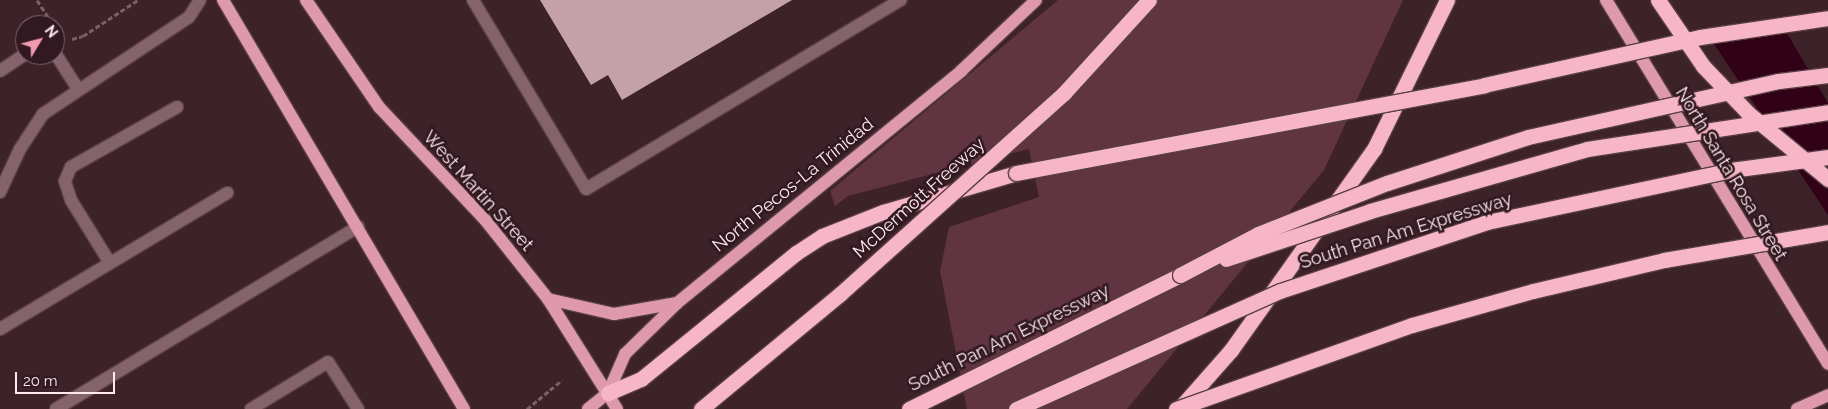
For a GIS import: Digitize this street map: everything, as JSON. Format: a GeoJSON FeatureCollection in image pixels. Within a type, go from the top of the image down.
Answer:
{"type":"FeatureCollection","features":[{"type":"Feature","properties":{"kind":"highway","name":"McDermott Freeway"},"geometry":{"type":"LineString","coordinates":[[701,409],[840,294],[1056,99],[1149,0]]}},
{"type":"Feature","properties":{"kind":"highway"},"geometry":{"type":"LineString","coordinates":[[1177,409],[1231,350],[1374,150],[1446,0]]}},
{"type":"Feature","properties":{"kind":"highway"},"geometry":{"type":"LineString","coordinates":[[1658,0],[1703,66],[1748,113],[1828,179]]}},
{"type":"Feature","properties":{"kind":"highway"},"geometry":{"type":"LineString","coordinates":[[608,393],[641,380],[796,253],[822,236],[883,212],[1016,173],[1484,85],[1700,37],[1828,18]]}},
{"type":"Feature","properties":{"kind":"highway","name":"South Pan Am Expressway"},"geometry":{"type":"LineString","coordinates":[[909,409],[1295,220],[1387,183],[1528,137],[1779,81],[1828,75]]}},
{"type":"Feature","properties":{"kind":"highway","name":"South Pan Am Expressway"},"geometry":{"type":"LineString","coordinates":[[1180,275],[1370,211],[1588,149],[1828,112]]}},
{"type":"Feature","properties":{"kind":"highway","name":"South Pan Am Expressway"},"geometry":{"type":"LineString","coordinates":[[1016,409],[1280,291],[1460,231],[1558,205],[1721,172],[1828,157]]}},
{"type":"Feature","properties":{"kind":"highway"},"geometry":{"type":"LineString","coordinates":[[1177,409],[1412,325],[1533,291],[1664,260],[1828,232]]}},
{"type":"Feature","properties":{"kind":"main road"},"geometry":{"type":"LineString","coordinates":[[223,0],[464,409]]}},
{"type":"Feature","properties":{"kind":"main road","name":"West Martin Street"},"geometry":{"type":"LineString","coordinates":[[306,0],[379,107],[486,222],[548,299],[617,409]]}},
{"type":"Feature","properties":{"kind":"main road","name":"North Pecos-La Trinidad"},"geometry":{"type":"LineString","coordinates":[[588,409],[608,393],[625,354],[677,304],[961,71],[1036,0]]}},
{"type":"Feature","properties":{"kind":"main road","name":"North Santa Rosa Street"},"geometry":{"type":"LineString","coordinates":[[1606,0],[1828,364]]}},
{"type":"Feature","properties":{"kind":"main road"},"geometry":{"type":"LineString","coordinates":[[548,299],[614,314],[677,304]]}},
{"type":"Feature","properties":{"kind":"main road"},"geometry":{"type":"LineString","coordinates":[[1797,409],[1828,394]]}},
{"type":"Feature","properties":{"kind":"lane"},"geometry":{"type":"LineString","coordinates":[[0,192],[20,149],[43,114],[188,17],[200,0]]}},
{"type":"Feature","properties":{"kind":"lane"},"geometry":{"type":"LineString","coordinates":[[473,0],[586,190],[902,0]]}},
{"type":"Feature","properties":{"kind":"lane"},"geometry":{"type":"LineString","coordinates":[[0,71],[15,61]]}},
{"type":"Feature","properties":{"kind":"lane"},"geometry":{"type":"LineString","coordinates":[[63,65],[78,89]]}},
{"type":"Feature","properties":{"kind":"lane"},"geometry":{"type":"LineString","coordinates":[[110,263],[71,200],[65,181],[71,167],[176,107]]}},
{"type":"Feature","properties":{"kind":"lane"},"geometry":{"type":"LineString","coordinates":[[0,329],[227,193]]}},
{"type":"Feature","properties":{"kind":"lane"},"geometry":{"type":"LineString","coordinates":[[56,409],[358,227]]}},
{"type":"Feature","properties":{"kind":"lane"},"geometry":{"type":"LineString","coordinates":[[251,409],[328,362],[358,409]]}},
{"type":"Feature","properties":{"kind":"path"},"geometry":{"type":"LineString","coordinates":[[37,0],[47,15]]}},
{"type":"Feature","properties":{"kind":"path"},"geometry":{"type":"LineString","coordinates":[[65,35],[72,39],[83,36],[138,0]]}},
{"type":"Feature","properties":{"kind":"path"},"geometry":{"type":"LineString","coordinates":[[528,409],[562,380]]}},
{"type":"Feature","properties":{"kind":"shaded area"},"geometry":{"type":"Polygon","coordinates":[[[1058,0],[1403,0],[1324,170],[1127,409],[967,409],[940,271],[949,227],[1039,197],[1029,149],[848,196],[835,206],[830,191],[1058,0]]]}},
{"type":"Feature","properties":{"kind":"shaded area"},"geometry":{"type":"Polygon","coordinates":[[[1781,23],[1828,103],[1828,215],[1710,38],[1781,23]]]}},
{"type":"Feature","properties":{"kind":"building"},"geometry":{"type":"Polygon","coordinates":[[[540,0],[792,0],[622,100],[608,75],[591,85],[540,0]]]}}]}
